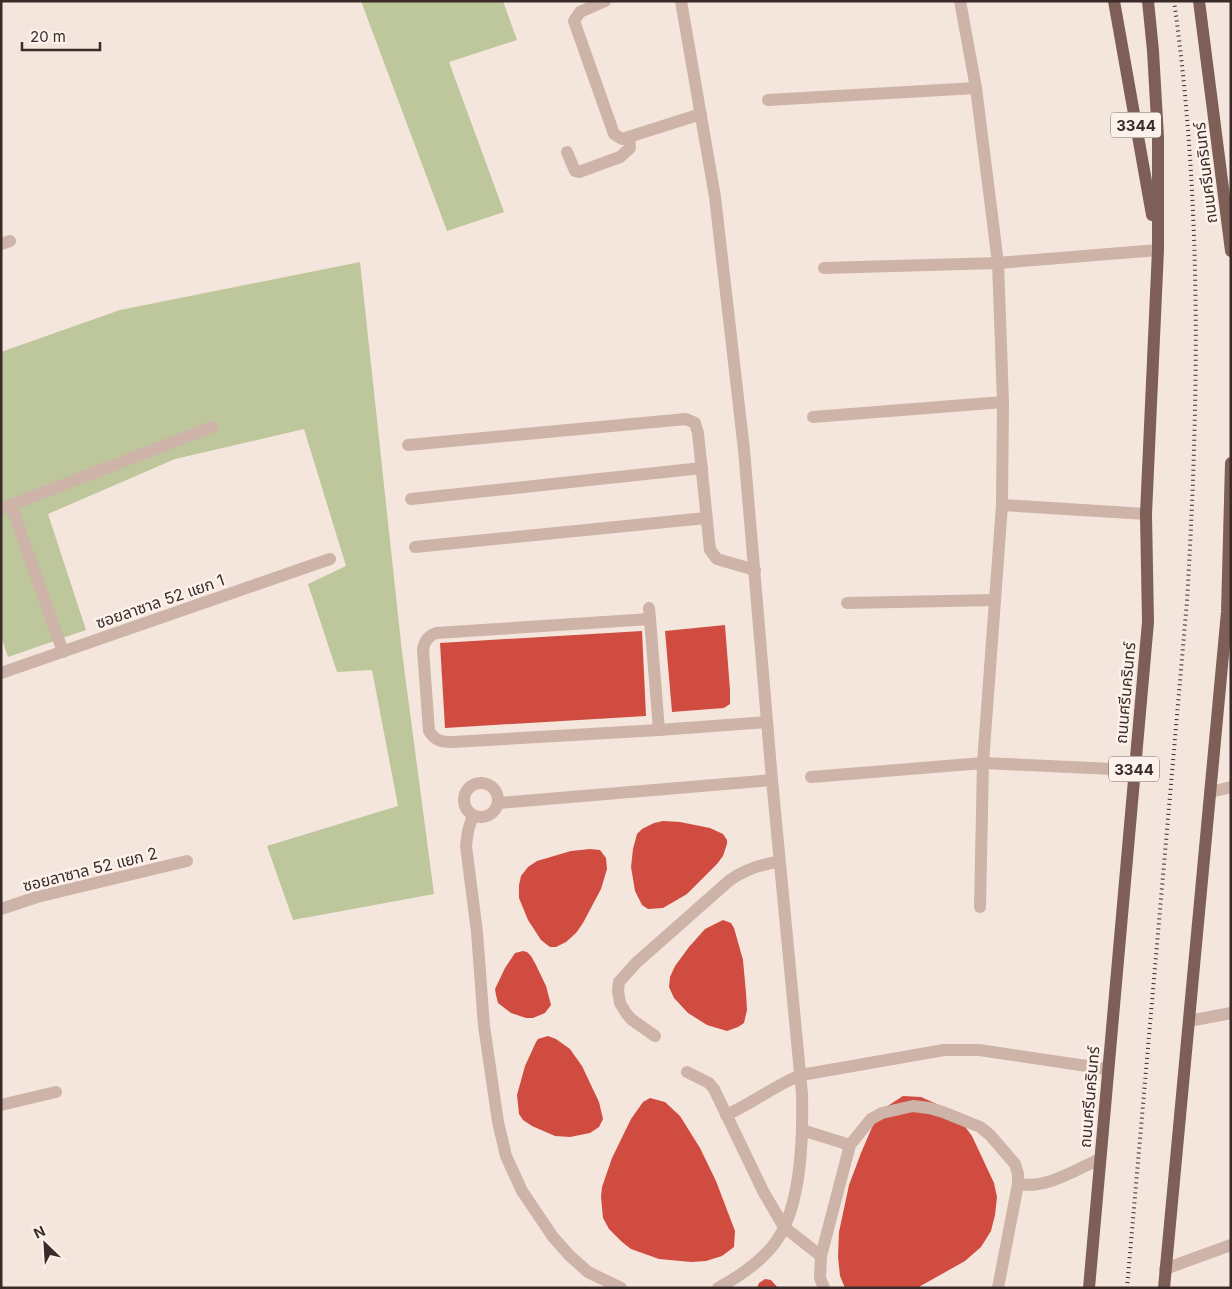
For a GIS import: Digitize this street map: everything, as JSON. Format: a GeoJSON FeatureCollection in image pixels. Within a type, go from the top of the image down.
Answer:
{"type":"FeatureCollection","features":[{"type":"Feature","properties":{"kind":"main road","name":"ถนนศรีนครินทร์"},"geometry":{"type":"LineString","coordinates":[[1114,1],[1158,250]]}},
{"type":"Feature","properties":{"kind":"main road","name":"ถนนศรีนครินทร์"},"geometry":{"type":"LineString","coordinates":[[1088,1288],[1148,622],[1146,514],[1158,250],[1158,137],[1148,1]]}},
{"type":"Feature","properties":{"kind":"main road","name":"ถนนศรีนครินทร์"},"geometry":{"type":"LineString","coordinates":[[1199,1],[1231,251]]}},
{"type":"Feature","properties":{"kind":"main road"},"geometry":{"type":"LineString","coordinates":[[1164,1288],[1210,792],[1226,669],[1231,463]]}},
{"type":"Feature","properties":{"kind":"street"},"geometry":{"type":"LineString","coordinates":[[605,1],[580,12],[574,21],[614,134],[622,139],[701,114]]}},
{"type":"Feature","properties":{"kind":"street"},"geometry":{"type":"LineString","coordinates":[[681,1],[715,197],[744,450],[779,862],[801,1075],[802,1130],[795,1192],[784,1227],[778,1239],[754,1265],[718,1288]]}},
{"type":"Feature","properties":{"kind":"street"},"geometry":{"type":"LineString","coordinates":[[960,1],[976,88],[998,263],[1003,402],[1002,505],[983,762],[980,907]]}},
{"type":"Feature","properties":{"kind":"street"},"geometry":{"type":"LineString","coordinates":[[768,100],[976,88]]}},
{"type":"Feature","properties":{"kind":"street"},"geometry":{"type":"LineString","coordinates":[[567,152],[575,171],[579,172],[624,154],[630,148],[629,137]]}},
{"type":"Feature","properties":{"kind":"street"},"geometry":{"type":"LineString","coordinates":[[824,268],[998,263],[1158,250]]}},
{"type":"Feature","properties":{"kind":"street"},"geometry":{"type":"LineString","coordinates":[[813,417],[1003,402]]}},
{"type":"Feature","properties":{"kind":"street"},"geometry":{"type":"LineString","coordinates":[[408,445],[686,420],[696,423],[702,468],[708,546],[717,558],[755,570]]}},
{"type":"Feature","properties":{"kind":"street"},"geometry":{"type":"LineString","coordinates":[[63,652],[6,507],[212,427]]}},
{"type":"Feature","properties":{"kind":"street"},"geometry":{"type":"LineString","coordinates":[[411,499],[702,468]]}},
{"type":"Feature","properties":{"kind":"street"},"geometry":{"type":"LineString","coordinates":[[1002,505],[1146,514]]}},
{"type":"Feature","properties":{"kind":"street"},"geometry":{"type":"LineString","coordinates":[[415,547],[706,518]]}},
{"type":"Feature","properties":{"kind":"street","name":"ซอยลาซาล 52 แยก 1"},"geometry":{"type":"LineString","coordinates":[[1,673],[330,558]]}},
{"type":"Feature","properties":{"kind":"street"},"geometry":{"type":"LineString","coordinates":[[848,603],[995,600]]}},
{"type":"Feature","properties":{"kind":"street"},"geometry":{"type":"LineString","coordinates":[[659,730],[650,614],[436,633],[431,635],[423,644],[429,731],[432,736],[443,742],[659,730],[767,722]]}},
{"type":"Feature","properties":{"kind":"street"},"geometry":{"type":"LineString","coordinates":[[811,777],[983,762],[1134,770]]}},
{"type":"Feature","properties":{"kind":"street"},"geometry":{"type":"LineString","coordinates":[[499,803],[772,780]]}},
{"type":"Feature","properties":{"kind":"street"},"geometry":{"type":"LineString","coordinates":[[480,783],[488,784],[494,788],[498,795],[499,803],[496,810],[490,815],[482,817],[473,815],[468,811],[464,797],[467,790],[473,785],[480,783]]}},
{"type":"Feature","properties":{"kind":"street"},"geometry":{"type":"LineString","coordinates":[[1210,792],[1231,787]]}},
{"type":"Feature","properties":{"kind":"street"},"geometry":{"type":"LineString","coordinates":[[473,815],[466,846],[477,932],[484,1026],[498,1122],[506,1156],[522,1191],[553,1238],[588,1272],[621,1288]]}},
{"type":"Feature","properties":{"kind":"street","name":"ซอยลาซาล 52 แยก 2"},"geometry":{"type":"LineString","coordinates":[[1,909],[38,897],[187,861]]}},
{"type":"Feature","properties":{"kind":"street"},"geometry":{"type":"LineString","coordinates":[[655,1036],[631,1019],[626,1013],[620,1003],[618,991],[620,982],[636,963],[730,880],[743,871],[768,863],[779,862]]}},
{"type":"Feature","properties":{"kind":"street"},"geometry":{"type":"LineString","coordinates":[[1189,1021],[1231,1013]]}},
{"type":"Feature","properties":{"kind":"street"},"geometry":{"type":"LineString","coordinates":[[726,1115],[751,1103],[790,1079],[801,1075],[944,1050],[987,1051],[1107,1069]]}},
{"type":"Feature","properties":{"kind":"street"},"geometry":{"type":"LineString","coordinates":[[687,1072],[709,1083],[714,1089],[764,1191],[784,1227],[821,1256]]}},
{"type":"Feature","properties":{"kind":"street"},"geometry":{"type":"LineString","coordinates":[[1,1105],[56,1092]]}},
{"type":"Feature","properties":{"kind":"street"},"geometry":{"type":"LineString","coordinates":[[824,1288],[820,1273],[821,1256],[850,1145],[870,1119],[882,1113],[914,1106],[944,1112],[980,1127],[990,1134],[1015,1164],[1018,1184],[998,1288]]}},
{"type":"Feature","properties":{"kind":"street"},"geometry":{"type":"LineString","coordinates":[[802,1130],[850,1145]]}},
{"type":"Feature","properties":{"kind":"street"},"geometry":{"type":"LineString","coordinates":[[1018,1184],[1027,1186],[1042,1184],[1100,1159]]}},
{"type":"Feature","properties":{"kind":"street"},"geometry":{"type":"LineString","coordinates":[[1165,1269],[1231,1245]]}},
{"type":"Feature","properties":{"kind":"green space"},"geometry":{"type":"Polygon","coordinates":[[[361,1],[503,1],[517,40],[449,62],[504,212],[447,231],[361,1]]]}},
{"type":"Feature","properties":{"kind":"green space"},"geometry":{"type":"Polygon","coordinates":[[[360,262],[402,652],[434,894],[293,920],[267,846],[398,806],[372,670],[337,672],[308,584],[346,566],[304,429],[175,459],[48,514],[86,630],[8,657],[1,636],[1,352],[120,310],[360,262]]]}},
{"type":"Feature","properties":{"kind":"building"},"geometry":{"type":"Polygon","coordinates":[[[725,625],[730,704],[724,708],[672,712],[665,631],[725,625]]]}},
{"type":"Feature","properties":{"kind":"building"},"geometry":{"type":"Polygon","coordinates":[[[642,631],[646,716],[445,728],[440,643],[642,631]]]}},
{"type":"Feature","properties":{"kind":"building"},"geometry":{"type":"Polygon","coordinates":[[[663,821],[680,822],[710,828],[723,834],[727,844],[723,856],[717,864],[687,894],[663,908],[648,909],[642,905],[635,891],[631,867],[633,849],[637,834],[642,829],[663,821]]]}},
{"type":"Feature","properties":{"kind":"building"},"geometry":{"type":"Polygon","coordinates":[[[600,850],[606,858],[607,869],[601,889],[576,933],[566,942],[556,947],[550,947],[541,940],[528,920],[519,898],[521,876],[528,867],[537,861],[571,851],[600,850]]]}},
{"type":"Feature","properties":{"kind":"building"},"geometry":{"type":"Polygon","coordinates":[[[723,920],[731,923],[734,928],[743,960],[747,1010],[744,1023],[727,1031],[707,1025],[688,1013],[674,998],[669,987],[670,977],[675,966],[689,947],[705,929],[723,920]]]}},
{"type":"Feature","properties":{"kind":"building"},"geometry":{"type":"Polygon","coordinates":[[[523,951],[531,956],[536,965],[546,986],[551,1005],[545,1013],[533,1018],[526,1018],[511,1013],[498,1003],[495,989],[515,953],[523,951]]]}},
{"type":"Feature","properties":{"kind":"building"},"geometry":{"type":"Polygon","coordinates":[[[548,1036],[570,1049],[582,1066],[599,1102],[603,1119],[599,1127],[590,1133],[570,1137],[555,1136],[532,1126],[523,1120],[519,1114],[517,1095],[525,1066],[538,1039],[548,1036]]]}},
{"type":"Feature","properties":{"kind":"building"},"geometry":{"type":"Polygon","coordinates":[[[903,1096],[921,1097],[939,1105],[963,1124],[972,1136],[994,1183],[997,1197],[991,1231],[981,1247],[965,1261],[917,1288],[845,1288],[840,1276],[838,1257],[839,1232],[849,1185],[873,1125],[886,1107],[903,1096]]]}},
{"type":"Feature","properties":{"kind":"building"},"geometry":{"type":"Polygon","coordinates":[[[650,1098],[665,1102],[680,1116],[700,1148],[716,1181],[735,1231],[734,1247],[722,1256],[706,1261],[691,1262],[659,1259],[631,1249],[609,1229],[603,1218],[602,1187],[612,1158],[631,1119],[643,1102],[650,1098]]]}},
{"type":"Feature","properties":{"kind":"building"},"geometry":{"type":"Polygon","coordinates":[[[765,1279],[771,1280],[778,1288],[757,1288],[759,1283],[765,1279]]]}},
{"type":"Feature","properties":{"kind":"railway"},"geometry":{"type":"LineString","coordinates":[[1127,1288],[1187,601],[1194,451],[1196,376],[1194,226],[1190,151],[1174,1]]}}]}
